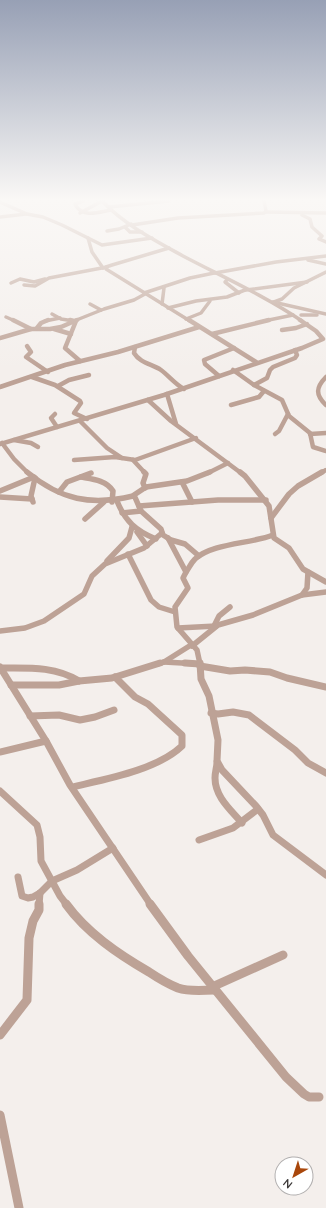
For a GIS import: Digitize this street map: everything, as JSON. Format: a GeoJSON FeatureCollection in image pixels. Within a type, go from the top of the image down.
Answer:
{"type":"FeatureCollection","features":[{"type":"Feature","properties":{"kind":"street"},"geometry":{"type":"LineString","coordinates":[[98,257],[106,269],[129,285],[145,293],[256,362]]}},
{"type":"Feature","properties":{"kind":"street"},"geometry":{"type":"LineString","coordinates":[[11,283],[20,279],[34,282],[105,267],[138,257]]}},
{"type":"Feature","properties":{"kind":"street"},"geometry":{"type":"LineString","coordinates":[[187,257],[212,273],[294,316],[325,336],[324,339],[167,394],[1,444],[18,464],[34,477],[59,492],[87,501],[115,501],[134,496],[145,488],[161,483],[182,482],[202,476],[228,463]]}},
{"type":"Feature","properties":{"kind":"street"},"geometry":{"type":"LineString","coordinates":[[54,329],[101,310],[140,297],[145,293],[198,276],[310,257]]}},
{"type":"Feature","properties":{"kind":"street"},"geometry":{"type":"LineString","coordinates":[[302,258],[326,264]]}},
{"type":"Feature","properties":{"kind":"street"},"geometry":{"type":"LineString","coordinates":[[195,262],[195,265],[200,270],[198,276]]}},
{"type":"Feature","properties":{"kind":"street"},"geometry":{"type":"LineString","coordinates":[[274,302],[282,299],[294,288],[326,272]]}},
{"type":"Feature","properties":{"kind":"street"},"geometry":{"type":"LineString","coordinates":[[24,285],[37,286],[45,279]]}},
{"type":"Feature","properties":{"kind":"street"},"geometry":{"type":"LineString","coordinates":[[227,280],[225,282],[239,293]]}},
{"type":"Feature","properties":{"kind":"street"},"geometry":{"type":"LineString","coordinates":[[168,308],[197,301],[210,300],[246,290],[307,282]]}},
{"type":"Feature","properties":{"kind":"street"},"geometry":{"type":"LineString","coordinates":[[129,285],[140,297]]}},
{"type":"Feature","properties":{"kind":"street"},"geometry":{"type":"LineString","coordinates":[[162,304],[164,288]]}},
{"type":"Feature","properties":{"kind":"street"},"geometry":{"type":"LineString","coordinates":[[186,319],[201,313],[210,300]]}},
{"type":"Feature","properties":{"kind":"street"},"geometry":{"type":"LineString","coordinates":[[268,302],[274,302],[326,314]]}},
{"type":"Feature","properties":{"kind":"street"},"geometry":{"type":"LineString","coordinates":[[189,303],[194,308],[196,315]]}},
{"type":"Feature","properties":{"kind":"street"},"geometry":{"type":"LineString","coordinates":[[90,304],[101,310]]}},
{"type":"Feature","properties":{"kind":"street"},"geometry":{"type":"LineString","coordinates":[[301,315],[326,310]]}},
{"type":"Feature","properties":{"kind":"street"},"geometry":{"type":"LineString","coordinates":[[52,314],[60,318],[76,321]]}},
{"type":"Feature","properties":{"kind":"street"},"geometry":{"type":"LineString","coordinates":[[67,320],[91,314]]}},
{"type":"Feature","properties":{"kind":"street"},"geometry":{"type":"LineString","coordinates":[[212,334],[294,316],[326,314]]}},
{"type":"Feature","properties":{"kind":"street"},"geometry":{"type":"LineString","coordinates":[[6,317],[31,329]]}},
{"type":"Feature","properties":{"kind":"street"},"geometry":{"type":"LineString","coordinates":[[37,328],[44,322],[60,318]]}},
{"type":"Feature","properties":{"kind":"street"},"geometry":{"type":"LineString","coordinates":[[76,321],[69,342],[65,348],[80,361]]}},
{"type":"Feature","properties":{"kind":"street"},"geometry":{"type":"LineString","coordinates":[[282,330],[296,328],[307,324]]}},
{"type":"Feature","properties":{"kind":"street"},"geometry":{"type":"LineString","coordinates":[[0,387],[80,361],[134,347],[199,327]]}},
{"type":"Feature","properties":{"kind":"street"},"geometry":{"type":"LineString","coordinates":[[1,336],[37,328],[54,329],[71,334]]}},
{"type":"Feature","properties":{"kind":"street"},"geometry":{"type":"LineString","coordinates":[[27,346],[31,352],[26,357],[48,372]]}},
{"type":"Feature","properties":{"kind":"street"},"geometry":{"type":"LineString","coordinates":[[134,347],[135,354],[140,360],[157,368],[174,383],[184,388]]}},
{"type":"Feature","properties":{"kind":"street"},"geometry":{"type":"LineString","coordinates":[[219,376],[205,364],[204,360],[234,348]]}},
{"type":"Feature","properties":{"kind":"street"},"geometry":{"type":"LineString","coordinates":[[254,385],[268,379],[270,370],[273,367],[295,358],[297,355],[295,350]]}},
{"type":"Feature","properties":{"kind":"street"},"geometry":{"type":"LineString","coordinates":[[116,352],[135,354]]}},
{"type":"Feature","properties":{"kind":"street"},"geometry":{"type":"LineString","coordinates":[[234,370],[254,385],[284,402],[288,414],[292,419],[304,426],[310,434],[313,447],[326,451]]}},
{"type":"Feature","properties":{"kind":"street"},"geometry":{"type":"LineString","coordinates":[[58,386],[69,380],[89,374]]}},
{"type":"Feature","properties":{"kind":"street"},"geometry":{"type":"LineString","coordinates":[[326,376],[317,387],[317,391],[322,401],[326,405]]}},
{"type":"Feature","properties":{"kind":"street"},"geometry":{"type":"LineString","coordinates":[[32,377],[58,386],[80,401],[81,403],[74,413],[87,419]]}},
{"type":"Feature","properties":{"kind":"street"},"geometry":{"type":"LineString","coordinates":[[231,405],[259,397],[264,391]]}},
{"type":"Feature","properties":{"kind":"street"},"geometry":{"type":"LineString","coordinates":[[167,394],[176,424]]}},
{"type":"Feature","properties":{"kind":"street"},"geometry":{"type":"LineString","coordinates":[[148,400],[176,424],[245,476],[251,485],[266,500],[269,506],[273,535],[276,539],[289,548],[297,562],[308,572],[326,582]]}},
{"type":"Feature","properties":{"kind":"street"},"geometry":{"type":"LineString","coordinates":[[55,414],[51,420],[57,427]]}},
{"type":"Feature","properties":{"kind":"street"},"geometry":{"type":"LineString","coordinates":[[275,434],[279,431],[288,414]]}},
{"type":"Feature","properties":{"kind":"street"},"geometry":{"type":"LineString","coordinates":[[80,421],[107,448],[122,458]]}},
{"type":"Feature","properties":{"kind":"street"},"geometry":{"type":"LineString","coordinates":[[310,434],[326,433]]}},
{"type":"Feature","properties":{"kind":"street"},"geometry":{"type":"LineString","coordinates":[[74,460],[122,458],[133,460],[196,438]]}},
{"type":"Feature","properties":{"kind":"street"},"geometry":{"type":"LineString","coordinates":[[12,440],[31,443],[38,447]]}},
{"type":"Feature","properties":{"kind":"street"},"geometry":{"type":"LineString","coordinates":[[94,459],[106,452],[107,448]]}},
{"type":"Feature","properties":{"kind":"street"},"geometry":{"type":"LineString","coordinates":[[133,460],[146,474],[143,482],[145,488]]}},
{"type":"Feature","properties":{"kind":"street"},"geometry":{"type":"LineString","coordinates":[[271,518],[289,494],[298,486],[326,470]]}},
{"type":"Feature","properties":{"kind":"street"},"geometry":{"type":"LineString","coordinates":[[59,492],[67,482],[91,473]]}},
{"type":"Feature","properties":{"kind":"street"},"geometry":{"type":"LineString","coordinates":[[0,491],[34,477]]}},
{"type":"Feature","properties":{"kind":"street"},"geometry":{"type":"LineString","coordinates":[[0,497],[33,501],[32,488],[34,477]]}},
{"type":"Feature","properties":{"kind":"street"},"geometry":{"type":"LineString","coordinates":[[81,477],[110,486],[113,491],[115,501],[122,513],[137,532],[138,536],[148,546]]}},
{"type":"Feature","properties":{"kind":"street"},"geometry":{"type":"LineString","coordinates":[[182,482],[192,502]]}},
{"type":"Feature","properties":{"kind":"street"},"geometry":{"type":"LineString","coordinates":[[251,485],[251,499]]}},
{"type":"Feature","properties":{"kind":"street"},"geometry":{"type":"LineString","coordinates":[[134,496],[140,509],[158,526],[162,533],[168,538],[185,544],[200,556]]}},
{"type":"Feature","properties":{"kind":"street"},"geometry":{"type":"LineString","coordinates":[[122,513],[192,502],[251,499],[266,500]]}},
{"type":"Feature","properties":{"kind":"street"},"geometry":{"type":"LineString","coordinates":[[85,519],[104,502]]}},
{"type":"Feature","properties":{"kind":"street"},"geometry":{"type":"LineString","coordinates":[[0,631],[25,628],[50,618],[84,594],[88,589],[89,582],[93,576],[129,538],[132,527]]}},
{"type":"Feature","properties":{"kind":"street"},"geometry":{"type":"LineString","coordinates":[[137,532],[156,539]]}},
{"type":"Feature","properties":{"kind":"street"},"geometry":{"type":"LineString","coordinates":[[107,562],[148,546],[162,533]]}},
{"type":"Feature","properties":{"kind":"street"},"geometry":{"type":"LineString","coordinates":[[242,823],[221,799],[217,791],[215,781],[218,740],[211,713],[209,696],[202,679],[200,658],[197,650],[178,628],[175,612],[176,603],[188,588],[183,578],[191,564],[200,556],[223,548],[263,539],[273,535]]}},
{"type":"Feature","properties":{"kind":"street"},"geometry":{"type":"LineString","coordinates":[[168,538],[186,572]]}},
{"type":"Feature","properties":{"kind":"street"},"geometry":{"type":"LineString","coordinates":[[128,554],[151,599],[157,606],[175,612]]}},
{"type":"Feature","properties":{"kind":"street"},"geometry":{"type":"LineString","coordinates":[[302,595],[307,588],[308,572]]}},
{"type":"Feature","properties":{"kind":"street"},"geometry":{"type":"LineString","coordinates":[[178,628],[216,626],[253,615],[302,595],[326,592]]}},
{"type":"Feature","properties":{"kind":"street"},"geometry":{"type":"LineString","coordinates":[[11,685],[59,685],[79,681],[115,678],[164,662],[192,645],[216,626],[219,616],[230,607]]}},
{"type":"Feature","properties":{"kind":"street"},"geometry":{"type":"LineString","coordinates":[[164,662],[200,665],[230,670],[270,672],[287,678],[326,687]]}},
{"type":"Feature","properties":{"kind":"street"},"geometry":{"type":"LineString","coordinates":[[0,667],[53,670],[65,673],[79,681]]}},
{"type":"Feature","properties":{"kind":"street"},"geometry":{"type":"LineString","coordinates":[[0,667],[46,741],[72,788],[158,916],[214,989],[294,1085],[309,1097],[319,1097]]}},
{"type":"Feature","properties":{"kind":"street"},"geometry":{"type":"LineString","coordinates":[[72,788],[128,773],[161,760],[178,751],[182,746],[182,735],[148,704],[135,697],[115,678]]}},
{"type":"Feature","properties":{"kind":"street"},"geometry":{"type":"LineString","coordinates":[[30,716],[59,715],[80,720],[95,717],[114,710]]}},
{"type":"Feature","properties":{"kind":"street"},"geometry":{"type":"LineString","coordinates":[[211,713],[218,714],[234,712],[249,715],[295,750],[308,763],[326,774]]}},
{"type":"Feature","properties":{"kind":"street"},"geometry":{"type":"LineString","coordinates":[[0,752],[46,741]]}},
{"type":"Feature","properties":{"kind":"street"},"geometry":{"type":"LineString","coordinates":[[217,761],[222,770],[258,809],[273,835],[324,871]]}},
{"type":"Feature","properties":{"kind":"street"},"geometry":{"type":"LineString","coordinates":[[0,791],[37,824],[40,837],[41,861],[60,896],[78,919],[122,956],[178,988],[190,991],[214,989],[283,955]]}},
{"type":"Feature","properties":{"kind":"street"},"geometry":{"type":"LineString","coordinates":[[199,840],[233,828],[242,823],[258,809]]}},
{"type":"Feature","properties":{"kind":"street"},"geometry":{"type":"LineString","coordinates":[[18,877],[22,896],[28,898],[40,893],[52,880],[77,870],[113,848]]}},
{"type":"Feature","properties":{"kind":"street"},"geometry":{"type":"LineString","coordinates":[[0,1035],[27,1000],[29,938],[33,922],[39,910],[40,893]]}},
{"type":"Feature","properties":{"kind":"street"},"geometry":{"type":"LineString","coordinates":[[0,1115],[19,1208]]}}]}
